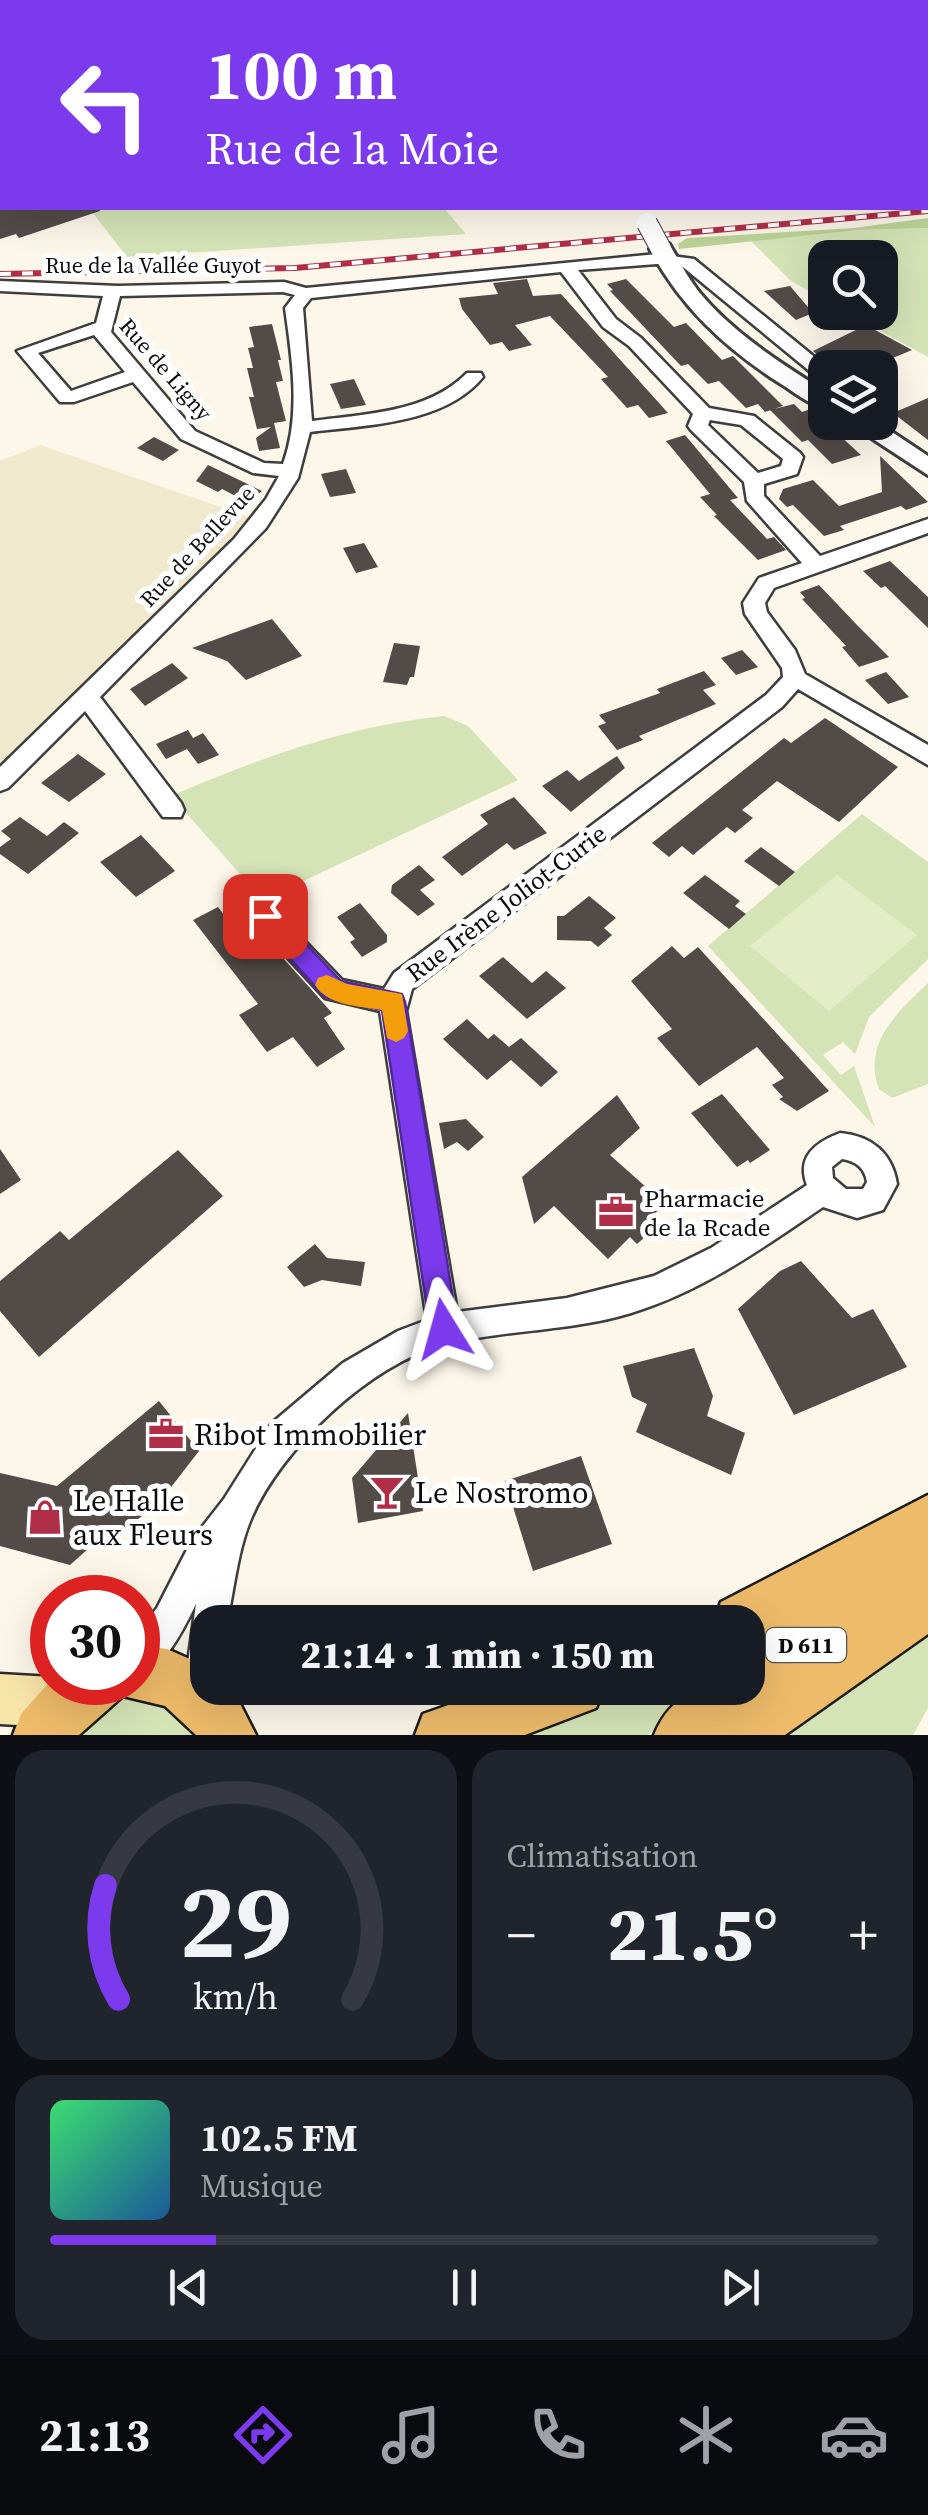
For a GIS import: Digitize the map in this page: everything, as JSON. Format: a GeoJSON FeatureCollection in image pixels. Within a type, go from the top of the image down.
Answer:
{"type":"FeatureCollection","features":[{"type":"Feature","properties":{"kind":"main road"},"geometry":{"type":"LineString","coordinates":[[765,1611],[928,1522]]}},
{"type":"Feature","properties":{"kind":"main road","name":"D 611"},"geometry":{"type":"LineString","coordinates":[[683,1735],[928,1558]]}},
{"type":"Feature","properties":{"kind":"main road","name":"D 611"},"geometry":{"type":"LineString","coordinates":[[734,1735],[928,1600]]}},
{"type":"Feature","properties":{"kind":"main road"},"geometry":{"type":"LineString","coordinates":[[160,1675],[186,1684],[223,1724]]}},
{"type":"Feature","properties":{"kind":"main road"},"geometry":{"type":"LineString","coordinates":[[0,1699],[70,1707]]}},
{"type":"Feature","properties":{"kind":"main road"},"geometry":{"type":"LineString","coordinates":[[444,1735],[528,1705]]}},
{"type":"Feature","properties":{"kind":"street"},"geometry":{"type":"LineString","coordinates":[[642,215],[688,292],[723,329],[808,389]]}},
{"type":"Feature","properties":{"kind":"street"},"geometry":{"type":"LineString","coordinates":[[306,292],[664,254],[698,269],[808,360]]}},
{"type":"Feature","properties":{"kind":"street"},"geometry":{"type":"LineString","coordinates":[[566,266],[604,317],[625,338],[635,342],[704,413],[756,424],[793,457],[790,470],[754,482]]}},
{"type":"Feature","properties":{"kind":"street","name":"Rue de la Vallée Guyot"},"geometry":{"type":"LineString","coordinates":[[0,286],[113,290],[284,287],[306,292]]}},
{"type":"Feature","properties":{"kind":"street","name":"Rue de Ligny"},"geometry":{"type":"LineString","coordinates":[[113,290],[102,334],[188,435],[260,469],[290,470]]}},
{"type":"Feature","properties":{"kind":"street","name":"Rue de Bellevue"},"geometry":{"type":"LineString","coordinates":[[0,782],[256,524],[290,470],[301,428],[302,395],[294,308],[306,292]]}},
{"type":"Feature","properties":{"kind":"street"},"geometry":{"type":"LineString","coordinates":[[101,326],[26,351],[67,398],[136,375]]}},
{"type":"Feature","properties":{"kind":"street"},"geometry":{"type":"LineString","coordinates":[[301,428],[433,404],[466,388],[474,376]]}},
{"type":"Feature","properties":{"kind":"street"},"geometry":{"type":"LineString","coordinates":[[704,413],[698,426],[754,482],[754,497],[818,567]]}},
{"type":"Feature","properties":{"kind":"street"},"geometry":{"type":"LineString","coordinates":[[887,440],[928,467]]}},
{"type":"Feature","properties":{"kind":"street"},"geometry":{"type":"LineString","coordinates":[[928,526],[766,583],[754,603],[756,614],[784,650],[794,679],[928,756]]}},
{"type":"Feature","properties":{"kind":"street","name":"Rue Irène Joliot-Curie"},"geometry":{"type":"LineString","coordinates":[[444,1329],[393,1002],[402,981],[774,701],[794,679]]}},
{"type":"Feature","properties":{"kind":"street"},"geometry":{"type":"LineString","coordinates":[[87,698],[172,810]]}},
{"type":"Feature","properties":{"kind":"street"},"geometry":{"type":"LineString","coordinates":[[265,916],[334,990],[393,1002]]}},
{"type":"Feature","properties":{"kind":"street"},"geometry":{"type":"LineString","coordinates":[[160,1632],[204,1552],[236,1511],[260,1469],[308,1411],[379,1358],[444,1329],[555,1316],[622,1302],[686,1277],[824,1190]]}},
{"type":"Feature","properties":{"kind":"street"},"geometry":{"type":"LineString","coordinates":[[213,1605],[236,1511]]}},
{"type":"Feature","properties":{"kind":"shaded area"},"geometry":{"type":"Polygon","coordinates":[[[40,445],[253,518],[0,770],[0,461],[40,445]]]}},
{"type":"Feature","properties":{"kind":"green space"},"geometry":{"type":"Polygon","coordinates":[[[91,210],[446,210],[466,234],[127,257],[91,210]]]}},
{"type":"Feature","properties":{"kind":"green space"},"geometry":{"type":"Polygon","coordinates":[[[928,218],[928,228],[858,230],[679,249],[678,244],[687,238],[854,228],[928,218]]]}},
{"type":"Feature","properties":{"kind":"green space"},"geometry":{"type":"Polygon","coordinates":[[[928,228],[928,357],[879,330],[898,330],[898,240],[808,240],[808,290],[791,281],[751,241],[858,230],[928,228]]]}},
{"type":"Feature","properties":{"kind":"green space"},"geometry":{"type":"Polygon","coordinates":[[[444,716],[468,726],[518,780],[263,900],[171,796],[338,736],[444,716]]]}},
{"type":"Feature","properties":{"kind":"green space"},"geometry":{"type":"Polygon","coordinates":[[[862,814],[928,862],[928,959],[869,1017],[855,1054],[843,1042],[823,1055],[841,1075],[854,1066],[875,1127],[708,946],[862,814]]]}},
{"type":"Feature","properties":{"kind":"green space"},"geometry":{"type":"Polygon","coordinates":[[[837,875],[917,935],[829,1011],[750,946],[837,875]]]}},
{"type":"Feature","properties":{"kind":"green space"},"geometry":{"type":"Polygon","coordinates":[[[928,983],[928,1084],[892,1098],[879,1089],[875,1073],[879,1043],[894,1017],[928,983]]]}},
{"type":"Feature","properties":{"kind":"green space"},"geometry":{"type":"Polygon","coordinates":[[[928,1629],[928,1708],[913,1735],[774,1735],[928,1629]]]}},
{"type":"Feature","properties":{"kind":"green space"},"geometry":{"type":"Polygon","coordinates":[[[160,1699],[201,1735],[67,1735],[108,1705],[160,1705],[160,1699]]]}},
{"type":"Feature","properties":{"kind":"green space"},"geometry":{"type":"Polygon","coordinates":[[[588,1705],[687,1705],[647,1735],[525,1735],[588,1705]]]}},
{"type":"Feature","properties":{"kind":"building"},"geometry":{"type":"Polygon","coordinates":[[[0,210],[100,211],[19,238],[16,234],[0,239],[0,210]]]}},
{"type":"Feature","properties":{"kind":"building"},"geometry":{"type":"Polygon","coordinates":[[[527,279],[533,296],[561,294],[668,413],[649,418],[638,405],[627,408],[601,379],[608,377],[550,316],[515,325],[532,345],[509,351],[502,342],[490,345],[462,309],[459,298],[498,294],[493,283],[527,279]]]}},
{"type":"Feature","properties":{"kind":"building"},"geometry":{"type":"Polygon","coordinates":[[[626,279],[674,327],[686,323],[722,360],[733,356],[783,406],[765,412],[758,404],[746,408],[719,381],[708,384],[688,364],[681,366],[610,291],[613,290],[607,284],[626,279]]]}},
{"type":"Feature","properties":{"kind":"building"},"geometry":{"type":"Polygon","coordinates":[[[790,286],[808,307],[808,315],[796,320],[764,291],[790,286]]]}},
{"type":"Feature","properties":{"kind":"building"},"geometry":{"type":"Polygon","coordinates":[[[272,324],[283,381],[276,382],[286,421],[274,423],[280,448],[259,451],[256,438],[271,427],[257,429],[249,397],[254,397],[247,368],[253,368],[248,348],[254,347],[249,327],[272,324]]]}},
{"type":"Feature","properties":{"kind":"building"},"geometry":{"type":"Polygon","coordinates":[[[856,330],[875,330],[912,350],[898,356],[898,350],[815,350],[856,330]]]}},
{"type":"Feature","properties":{"kind":"building"},"geometry":{"type":"Polygon","coordinates":[[[354,379],[366,405],[341,409],[330,384],[354,379]]]}},
{"type":"Feature","properties":{"kind":"building"},"geometry":{"type":"Polygon","coordinates":[[[928,398],[928,440],[898,417],[898,411],[928,398]]]}},
{"type":"Feature","properties":{"kind":"building"},"geometry":{"type":"Polygon","coordinates":[[[794,404],[802,412],[808,410],[808,440],[802,442],[770,410],[794,404]]]}},
{"type":"Feature","properties":{"kind":"building"},"geometry":{"type":"Polygon","coordinates":[[[685,435],[738,498],[730,500],[767,539],[774,537],[786,550],[758,560],[714,516],[717,515],[700,497],[710,494],[666,441],[685,435]]]}},
{"type":"Feature","properties":{"kind":"building"},"geometry":{"type":"Polygon","coordinates":[[[154,437],[179,450],[163,461],[137,448],[154,437]]]}},
{"type":"Feature","properties":{"kind":"building"},"geometry":{"type":"Polygon","coordinates":[[[808,440],[845,440],[861,455],[832,464],[808,440]]]}},
{"type":"Feature","properties":{"kind":"building"},"geometry":{"type":"Polygon","coordinates":[[[880,456],[928,502],[906,510],[901,506],[840,526],[844,530],[824,536],[793,505],[787,507],[779,499],[783,489],[813,480],[839,506],[882,492],[880,456]]]}},
{"type":"Feature","properties":{"kind":"building"},"geometry":{"type":"Polygon","coordinates":[[[208,465],[262,491],[247,502],[196,481],[208,465]]]}},
{"type":"Feature","properties":{"kind":"building"},"geometry":{"type":"Polygon","coordinates":[[[346,469],[356,493],[330,497],[321,474],[346,469]]]}},
{"type":"Feature","properties":{"kind":"building"},"geometry":{"type":"Polygon","coordinates":[[[364,543],[378,567],[356,573],[343,548],[364,543]]]}},
{"type":"Feature","properties":{"kind":"building"},"geometry":{"type":"Polygon","coordinates":[[[890,561],[928,597],[928,628],[885,586],[881,588],[863,571],[890,561]]]}},
{"type":"Feature","properties":{"kind":"building"},"geometry":{"type":"Polygon","coordinates":[[[819,585],[889,657],[859,667],[842,647],[846,646],[802,599],[805,598],[800,592],[819,585]]]}},
{"type":"Feature","properties":{"kind":"building"},"geometry":{"type":"Polygon","coordinates":[[[272,619],[302,656],[246,680],[227,661],[192,648],[272,619]]]}},
{"type":"Feature","properties":{"kind":"building"},"geometry":{"type":"Polygon","coordinates":[[[394,643],[420,646],[414,677],[410,677],[407,685],[383,682],[394,643]]]}},
{"type":"Feature","properties":{"kind":"building"},"geometry":{"type":"Polygon","coordinates":[[[742,650],[758,667],[736,675],[721,658],[742,650]]]}},
{"type":"Feature","properties":{"kind":"building"},"geometry":{"type":"Polygon","coordinates":[[[172,663],[188,678],[145,706],[130,689],[172,663]]]}},
{"type":"Feature","properties":{"kind":"building"},"geometry":{"type":"Polygon","coordinates":[[[704,671],[716,685],[703,690],[716,704],[639,736],[643,740],[617,750],[598,726],[606,723],[599,715],[660,693],[657,689],[704,671]]]}},
{"type":"Feature","properties":{"kind":"building"},"geometry":{"type":"Polygon","coordinates":[[[886,672],[909,697],[888,704],[865,680],[886,672]]]}},
{"type":"Feature","properties":{"kind":"building"},"geometry":{"type":"Polygon","coordinates":[[[825,718],[898,767],[839,822],[777,781],[742,810],[753,818],[735,833],[727,827],[693,855],[682,846],[669,857],[652,843],[784,738],[791,743],[825,718]]]}},
{"type":"Feature","properties":{"kind":"building"},"geometry":{"type":"Polygon","coordinates":[[[188,730],[193,738],[203,733],[219,755],[198,764],[187,749],[166,759],[156,744],[188,730]]]}},
{"type":"Feature","properties":{"kind":"building"},"geometry":{"type":"Polygon","coordinates":[[[78,754],[106,774],[69,802],[41,783],[78,754]]]}},
{"type":"Feature","properties":{"kind":"building"},"geometry":{"type":"Polygon","coordinates":[[[617,756],[625,768],[571,812],[542,786],[567,770],[579,781],[617,756]]]}},
{"type":"Feature","properties":{"kind":"building"},"geometry":{"type":"Polygon","coordinates":[[[514,797],[547,833],[514,850],[507,843],[462,876],[442,857],[488,824],[480,815],[514,797]]]}},
{"type":"Feature","properties":{"kind":"building"},"geometry":{"type":"Polygon","coordinates":[[[20,817],[47,836],[64,822],[79,833],[28,874],[0,854],[0,847],[11,839],[1,831],[20,817]]]}},
{"type":"Feature","properties":{"kind":"building"},"geometry":{"type":"Polygon","coordinates":[[[141,835],[175,871],[136,897],[100,862],[141,835]]]}},
{"type":"Feature","properties":{"kind":"building"},"geometry":{"type":"Polygon","coordinates":[[[761,847],[795,872],[779,886],[744,861],[761,847]]]}},
{"type":"Feature","properties":{"kind":"building"},"geometry":{"type":"Polygon","coordinates":[[[419,865],[435,880],[420,890],[435,904],[418,916],[391,893],[392,885],[419,865]]]}},
{"type":"Feature","properties":{"kind":"building"},"geometry":{"type":"Polygon","coordinates":[[[705,875],[740,901],[735,906],[746,914],[729,929],[683,893],[705,875]]]}},
{"type":"Feature","properties":{"kind":"building"},"geometry":{"type":"Polygon","coordinates":[[[589,896],[616,918],[604,928],[612,935],[598,947],[591,941],[557,940],[557,916],[564,916],[589,896]]]}},
{"type":"Feature","properties":{"kind":"building"},"geometry":{"type":"Polygon","coordinates":[[[360,903],[387,935],[387,942],[362,957],[350,942],[355,939],[337,917],[360,903]]]}},
{"type":"Feature","properties":{"kind":"building"},"geometry":{"type":"Polygon","coordinates":[[[218,907],[238,933],[253,925],[310,988],[332,1013],[324,1018],[345,1049],[317,1067],[293,1037],[267,1052],[239,1015],[258,1004],[193,920],[218,907]]]}},
{"type":"Feature","properties":{"kind":"building"},"geometry":{"type":"Polygon","coordinates":[[[672,946],[684,958],[698,947],[829,1091],[797,1111],[779,1099],[783,1097],[772,1085],[784,1078],[757,1047],[699,1086],[657,1038],[672,1029],[631,981],[672,946]]]}},
{"type":"Feature","properties":{"kind":"building"},"geometry":{"type":"Polygon","coordinates":[[[503,957],[532,983],[546,971],[566,988],[527,1019],[479,976],[503,957]]]}},
{"type":"Feature","properties":{"kind":"building"},"geometry":{"type":"Polygon","coordinates":[[[467,1019],[488,1039],[494,1034],[509,1047],[521,1038],[558,1072],[541,1087],[511,1060],[487,1080],[443,1039],[467,1019]]]}},
{"type":"Feature","properties":{"kind":"building"},"geometry":{"type":"Polygon","coordinates":[[[722,1094],[770,1150],[737,1167],[691,1113],[722,1094]]]}},
{"type":"Feature","properties":{"kind":"building"},"geometry":{"type":"Polygon","coordinates":[[[617,1095],[640,1128],[610,1155],[665,1204],[645,1223],[653,1230],[637,1244],[630,1237],[608,1259],[554,1206],[534,1224],[522,1177],[617,1095]]]}},
{"type":"Feature","properties":{"kind":"building"},"geometry":{"type":"Polygon","coordinates":[[[466,1119],[484,1137],[468,1151],[457,1142],[444,1149],[439,1123],[466,1119]]]}},
{"type":"Feature","properties":{"kind":"building"},"geometry":{"type":"Polygon","coordinates":[[[0,1149],[21,1180],[0,1194],[0,1149]]]}},
{"type":"Feature","properties":{"kind":"building"},"geometry":{"type":"Polygon","coordinates":[[[178,1150],[223,1196],[39,1357],[0,1311],[0,1281],[60,1231],[69,1240],[178,1150]]]}},
{"type":"Feature","properties":{"kind":"building"},"geometry":{"type":"Polygon","coordinates":[[[315,1244],[327,1258],[365,1262],[361,1286],[322,1280],[304,1287],[287,1267],[315,1244]]]}},
{"type":"Feature","properties":{"kind":"building"},"geometry":{"type":"Polygon","coordinates":[[[801,1261],[852,1318],[873,1309],[907,1367],[794,1415],[738,1309],[780,1271],[801,1261]]]}},
{"type":"Feature","properties":{"kind":"building"},"geometry":{"type":"Polygon","coordinates":[[[694,1348],[713,1396],[707,1416],[745,1433],[731,1475],[636,1432],[647,1404],[632,1397],[623,1366],[694,1348]]]}},
{"type":"Feature","properties":{"kind":"building"},"geometry":{"type":"Polygon","coordinates":[[[159,1401],[199,1451],[158,1504],[101,1547],[97,1541],[70,1565],[0,1546],[0,1473],[57,1486],[159,1401]]]}},
{"type":"Feature","properties":{"kind":"building","name":"Le Nostromo"},"geometry":{"type":"Polygon","coordinates":[[[408,1413],[423,1511],[358,1523],[352,1478],[408,1413]]]}},
{"type":"Feature","properties":{"kind":"building"},"geometry":{"type":"Polygon","coordinates":[[[581,1456],[612,1544],[533,1571],[505,1481],[581,1456]]]}},
{"type":"Feature","properties":{"kind":"railway"},"geometry":{"type":"LineString","coordinates":[[0,274],[295,268],[928,211]]}},
{"type":"Feature","properties":{"kind":"slow traffic"},"geometry":{"type":"LineString","coordinates":[[327,985],[343,994],[393,1002],[396,1031]]}},
{"type":"Feature","properties":{"kind":"place","name":"Pharmacie de la Rcade"},"geometry":{"type":"Point","coordinates":[616,1212]}},
{"type":"Feature","properties":{"kind":"place","name":"Ribot Immobilier"},"geometry":{"type":"Point","coordinates":[166,1434]}},
{"type":"Feature","properties":{"kind":"place","name":"Le Nostromo"},"geometry":{"type":"Point","coordinates":[387,1492]}},
{"type":"Feature","properties":{"kind":"place","name":"Le Halle aux Fleurs"},"geometry":{"type":"Point","coordinates":[45,1517]}},
{"type":"Feature","properties":{"kind":"route"},"geometry":{"type":"LineString","coordinates":[[265,916],[334,990],[393,1002],[444,1329]]}}]}
